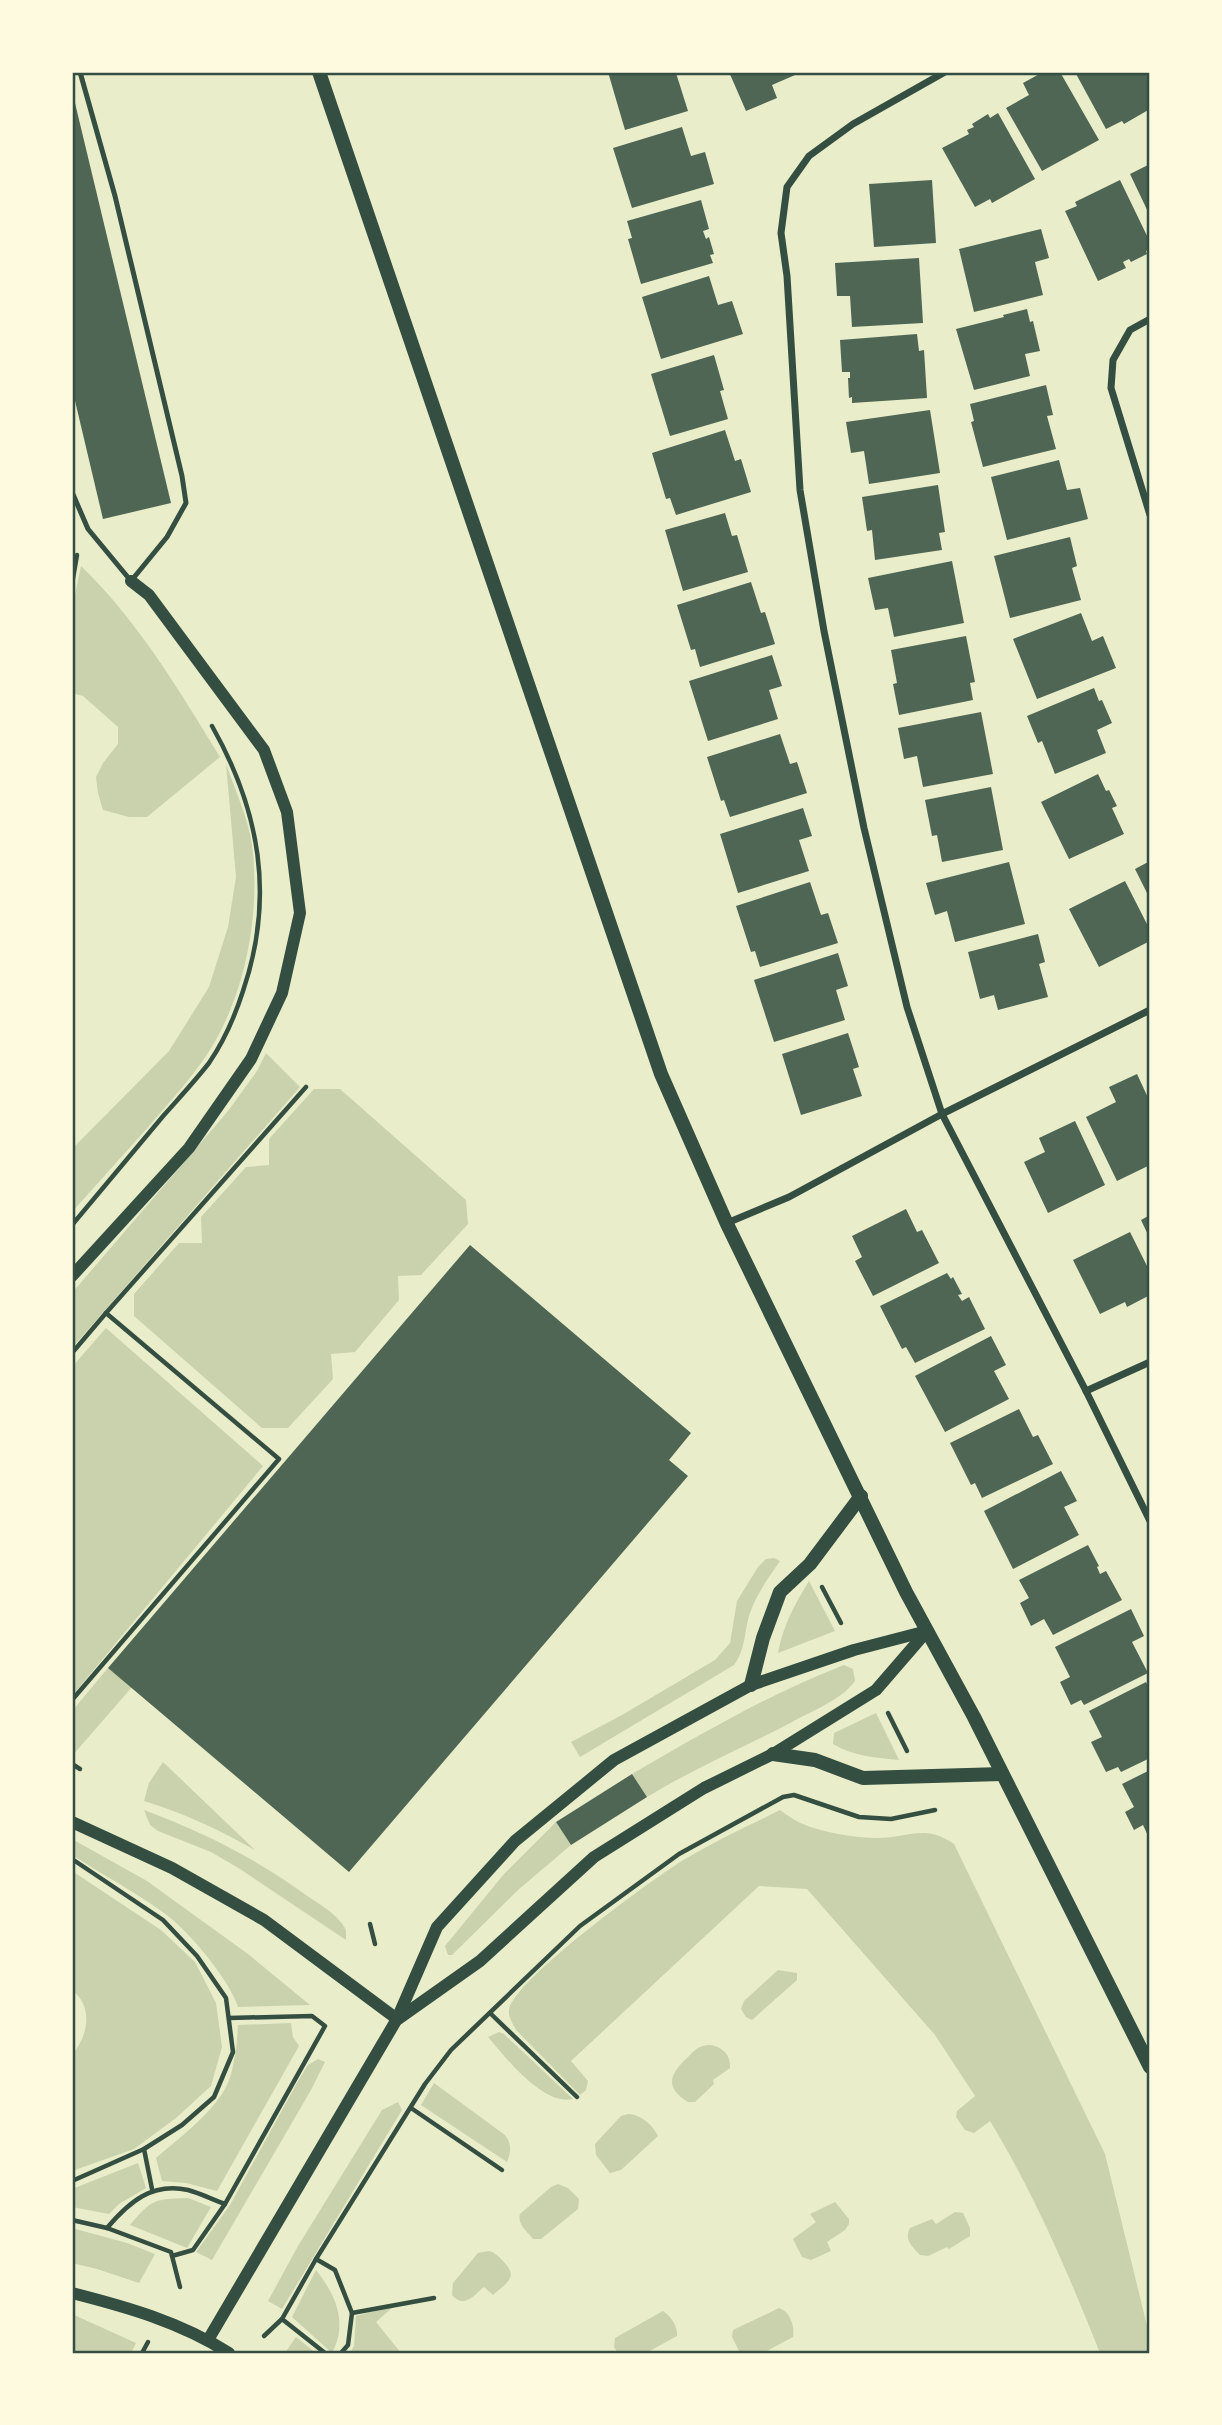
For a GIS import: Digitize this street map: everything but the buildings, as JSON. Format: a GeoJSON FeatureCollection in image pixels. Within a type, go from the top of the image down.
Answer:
{"type":"FeatureCollection","features":[{"type":"Feature","properties":{"kind":"main road"},"geometry":{"type":"LineString","coordinates":[[319,72],[652,1048],[727,1224],[906,1592],[1002,1774],[1150,2067]]}},
{"type":"Feature","properties":{"kind":"main road"},"geometry":{"type":"LineString","coordinates":[[751,1685],[763,1638],[780,1592],[810,1564],[861,1496]]}},
{"type":"Feature","properties":{"kind":"main road"},"geometry":{"type":"LineString","coordinates":[[773,1754],[814,1760],[863,1778],[1002,1774]]}},
{"type":"Feature","properties":{"kind":"street"},"geometry":{"type":"LineString","coordinates":[[945,72],[853,124],[809,156],[787,187],[781,233],[787,276],[800,490],[824,631],[864,828],[907,1007],[942,1114],[1086,1391],[1150,1521]]}},
{"type":"Feature","properties":{"kind":"street"},"geometry":{"type":"LineString","coordinates":[[1150,318],[1130,330],[1113,360],[1111,388],[1150,515]]}},
{"type":"Feature","properties":{"kind":"street"},"geometry":{"type":"LineString","coordinates":[[72,1276],[189,1148],[251,1059],[282,993],[300,913],[286,812],[264,750],[149,595],[131,581]]}},
{"type":"Feature","properties":{"kind":"street"},"geometry":{"type":"LineString","coordinates":[[727,1224],[789,1197],[942,1114],[1150,1010]]}},
{"type":"Feature","properties":{"kind":"street"},"geometry":{"type":"LineString","coordinates":[[1086,1391],[1150,1362]]}},
{"type":"Feature","properties":{"kind":"street"},"geometry":{"type":"LineString","coordinates":[[208,2340],[397,2019],[437,1927],[515,1841],[614,1760],[751,1685],[854,1650],[927,1631]]}},
{"type":"Feature","properties":{"kind":"street"},"geometry":{"type":"LineString","coordinates":[[397,2019],[480,1961],[594,1857],[704,1788],[773,1754],[876,1690],[927,1631]]}},
{"type":"Feature","properties":{"kind":"street"},"geometry":{"type":"LineString","coordinates":[[72,1822],[172,1868],[264,1920],[397,2019]]}},
{"type":"Feature","properties":{"kind":"street"},"geometry":{"type":"LineString","coordinates":[[72,2293],[130,2308],[208,2340],[229,2353]]}},
{"type":"Feature","properties":{"kind":"lane"},"geometry":{"type":"LineString","coordinates":[[72,492],[88,529],[131,581],[167,537],[186,503],[183,475],[115,196],[80,72]]}},
{"type":"Feature","properties":{"kind":"path"},"geometry":{"type":"LineString","coordinates":[[72,584],[77,555],[85,564]]}},
{"type":"Feature","properties":{"kind":"path"},"geometry":{"type":"LineString","coordinates":[[72,1225],[209,1062],[234,1017],[247,979],[258,932],[261,898],[258,853],[245,798],[232,761],[207,719]]}},
{"type":"Feature","properties":{"kind":"path"},"geometry":{"type":"LineString","coordinates":[[72,1353],[306,1087]]}},
{"type":"Feature","properties":{"kind":"path"},"geometry":{"type":"LineString","coordinates":[[72,1700],[279,1459],[106,1313]]}},
{"type":"Feature","properties":{"kind":"path"},"geometry":{"type":"LineString","coordinates":[[820,1582],[841,1623]]}},
{"type":"Feature","properties":{"kind":"path"},"geometry":{"type":"LineString","coordinates":[[888,1713],[911,1758]]}},
{"type":"Feature","properties":{"kind":"path"},"geometry":{"type":"LineString","coordinates":[[72,1764],[80,1769]]}},
{"type":"Feature","properties":{"kind":"path"},"geometry":{"type":"LineString","coordinates":[[264,2336],[282,2319],[316,2259],[425,2084],[451,2050],[580,1926],[679,1854],[783,1797],[794,1795],[859,1817],[891,1819],[935,1810]]}},
{"type":"Feature","properties":{"kind":"path"},"geometry":{"type":"LineString","coordinates":[[72,1859],[163,1920],[197,1956],[226,1998],[233,2052],[214,2097],[182,2124],[144,2149],[72,2181]]}},
{"type":"Feature","properties":{"kind":"path"},"geometry":{"type":"LineString","coordinates":[[370,1924],[374,1944]]}},
{"type":"Feature","properties":{"kind":"path"},"geometry":{"type":"LineString","coordinates":[[491,2013],[578,2097]]}},
{"type":"Feature","properties":{"kind":"path"},"geometry":{"type":"LineString","coordinates":[[172,2256],[193,2250],[225,2204],[325,2026],[312,2016],[229,2018]]}},
{"type":"Feature","properties":{"kind":"path"},"geometry":{"type":"LineString","coordinates":[[411,2108],[502,2170]]}},
{"type":"Feature","properties":{"kind":"path"},"geometry":{"type":"LineString","coordinates":[[144,2149],[152,2189]]}},
{"type":"Feature","properties":{"kind":"path"},"geometry":{"type":"LineString","coordinates":[[107,2228],[123,2209],[152,2189],[187,2189],[225,2204]]}},
{"type":"Feature","properties":{"kind":"path"},"geometry":{"type":"LineString","coordinates":[[72,2220],[107,2228],[171,2252],[180,2287]]}},
{"type":"Feature","properties":{"kind":"path"},"geometry":{"type":"LineString","coordinates":[[316,2259],[335,2270],[352,2313],[348,2345],[341,2353]]}},
{"type":"Feature","properties":{"kind":"path"},"geometry":{"type":"LineString","coordinates":[[352,2313],[433,2298]]}},
{"type":"Feature","properties":{"kind":"path"},"geometry":{"type":"LineString","coordinates":[[282,2319],[325,2353]]}},
{"type":"Feature","properties":{"kind":"path"},"geometry":{"type":"LineString","coordinates":[[142,2353],[148,2342]]}},
{"type":"Feature","properties":{"kind":"green space"},"geometry":{"type":"Polygon","coordinates":[[[81,566],[102,587],[139,633],[220,757],[147,817],[129,817],[103,810],[98,793],[96,777],[118,744],[118,727],[83,696],[72,693],[72,599],[81,566]]]}},
{"type":"Feature","properties":{"kind":"green space"},"geometry":{"type":"Polygon","coordinates":[[[226,764],[248,824],[254,872],[252,928],[240,984],[218,1036],[198,1068],[72,1212],[72,1149],[169,1051],[209,987],[228,927],[236,877],[226,764]]]}},
{"type":"Feature","properties":{"kind":"green space"},"geometry":{"type":"Polygon","coordinates":[[[266,1053],[300,1087],[72,1348],[72,1293],[228,1111],[257,1071],[266,1053]]]}},
{"type":"Feature","properties":{"kind":"green space"},"geometry":{"type":"Polygon","coordinates":[[[314,1089],[340,1089],[466,1200],[468,1224],[421,1275],[398,1276],[399,1300],[355,1352],[331,1354],[333,1379],[288,1428],[262,1428],[134,1316],[134,1294],[179,1243],[202,1243],[201,1217],[246,1167],[269,1165],[269,1139],[314,1089]]]}},
{"type":"Feature","properties":{"kind":"green space"},"geometry":{"type":"Polygon","coordinates":[[[106,1328],[263,1466],[72,1696],[72,1367],[106,1328]]]}},
{"type":"Feature","properties":{"kind":"green space"},"geometry":{"type":"Polygon","coordinates":[[[774,1558],[780,1561],[753,1606],[743,1646],[734,1665],[580,1757],[571,1742],[715,1660],[730,1643],[737,1601],[758,1567],[766,1559],[774,1558]]]}},
{"type":"Feature","properties":{"kind":"green space"},"geometry":{"type":"Polygon","coordinates":[[[809,1581],[835,1631],[778,1653],[790,1615],[809,1581]]]}},
{"type":"Feature","properties":{"kind":"green space"},"geometry":{"type":"Polygon","coordinates":[[[844,1665],[853,1669],[855,1681],[834,1699],[647,1797],[632,1774],[762,1702],[844,1665]]]}},
{"type":"Feature","properties":{"kind":"green space"},"geometry":{"type":"Polygon","coordinates":[[[108,1668],[132,1687],[72,1756],[73,1710],[108,1668]]]}},
{"type":"Feature","properties":{"kind":"green space"},"geometry":{"type":"Polygon","coordinates":[[[876,1713],[899,1760],[856,1754],[833,1744],[834,1733],[876,1713]]]}},
{"type":"Feature","properties":{"kind":"green space"},"geometry":{"type":"Polygon","coordinates":[[[163,1762],[255,1850],[201,1823],[144,1801],[149,1783],[163,1762]]]}},
{"type":"Feature","properties":{"kind":"green space"},"geometry":{"type":"Polygon","coordinates":[[[144,1810],[187,1827],[267,1869],[328,1910],[346,1930],[346,1940],[211,1852],[158,1831],[150,1825],[144,1810]]]}},
{"type":"Feature","properties":{"kind":"green space"},"geometry":{"type":"Polygon","coordinates":[[[780,1810],[803,1824],[838,1834],[886,1838],[924,1833],[933,1834],[954,1844],[1105,2154],[1150,2338],[1150,2353],[1100,2353],[1050,2235],[1022,2177],[990,2121],[974,2133],[965,2130],[956,2117],[957,2111],[975,2096],[935,2035],[807,1889],[759,1886],[571,2061],[588,2081],[586,2090],[580,2095],[516,2030],[509,2010],[516,1996],[558,1954],[645,1886],[685,1859],[780,1810]]]}},
{"type":"Feature","properties":{"kind":"green space"},"geometry":{"type":"Polygon","coordinates":[[[556,1822],[571,1845],[518,1890],[452,1955],[448,1955],[445,1946],[504,1874],[556,1822]]]}},
{"type":"Feature","properties":{"kind":"green space"},"geometry":{"type":"Polygon","coordinates":[[[72,1839],[147,1881],[248,1954],[310,2005],[238,2007],[217,1970],[185,1931],[153,1905],[72,1855],[72,1839]]]}},
{"type":"Feature","properties":{"kind":"green space"},"geometry":{"type":"Polygon","coordinates":[[[72,1871],[161,1930],[195,1962],[216,2003],[222,2047],[211,2086],[176,2118],[134,2149],[72,2171],[72,2055],[85,2031],[86,2013],[84,2005],[72,1990],[72,1871]]]}},
{"type":"Feature","properties":{"kind":"green space"},"geometry":{"type":"Polygon","coordinates":[[[778,1970],[797,1973],[797,1980],[752,2020],[746,2017],[741,2009],[744,2001],[778,1970]]]}},
{"type":"Feature","properties":{"kind":"green space"},"geometry":{"type":"Polygon","coordinates":[[[291,2023],[293,2037],[299,2046],[217,2191],[186,2183],[162,2181],[156,2158],[199,2120],[226,2087],[234,2061],[238,2025],[291,2023]]]}},
{"type":"Feature","properties":{"kind":"green space"},"geometry":{"type":"Polygon","coordinates":[[[499,2032],[573,2099],[550,2095],[526,2078],[488,2037],[499,2032]]]}},
{"type":"Feature","properties":{"kind":"green space"},"geometry":{"type":"Polygon","coordinates":[[[710,2045],[725,2052],[730,2068],[713,2080],[714,2084],[695,2102],[688,2102],[675,2091],[672,2080],[681,2064],[695,2050],[710,2045]]]}},
{"type":"Feature","properties":{"kind":"green space"},"geometry":{"type":"Polygon","coordinates":[[[318,2059],[325,2062],[311,2090],[212,2260],[196,2252],[230,2205],[308,2065],[318,2059]]]}},
{"type":"Feature","properties":{"kind":"green space"},"geometry":{"type":"Polygon","coordinates":[[[434,2083],[505,2135],[510,2148],[507,2162],[421,2105],[434,2083]]]}},
{"type":"Feature","properties":{"kind":"green space"},"geometry":{"type":"Polygon","coordinates":[[[398,2102],[402,2110],[282,2309],[268,2301],[298,2246],[382,2110],[398,2102]]]}},
{"type":"Feature","properties":{"kind":"green space"},"geometry":{"type":"Polygon","coordinates":[[[628,2114],[646,2121],[658,2136],[621,2170],[610,2173],[596,2155],[595,2144],[621,2116],[628,2114]]]}},
{"type":"Feature","properties":{"kind":"green space"},"geometry":{"type":"Polygon","coordinates":[[[138,2163],[146,2188],[119,2204],[109,2214],[72,2207],[72,2189],[138,2163]]]}},
{"type":"Feature","properties":{"kind":"green space"},"geometry":{"type":"Polygon","coordinates":[[[558,2184],[568,2188],[579,2199],[578,2209],[541,2239],[533,2239],[521,2224],[520,2214],[558,2184]]]}},
{"type":"Feature","properties":{"kind":"green space"},"geometry":{"type":"Polygon","coordinates":[[[188,2198],[211,2207],[187,2248],[130,2225],[154,2202],[188,2198]]]}},
{"type":"Feature","properties":{"kind":"green space"},"geometry":{"type":"Polygon","coordinates":[[[835,2202],[849,2219],[849,2224],[845,2230],[827,2242],[831,2251],[811,2260],[802,2257],[793,2239],[816,2222],[810,2214],[835,2202]]]}},
{"type":"Feature","properties":{"kind":"green space"},"geometry":{"type":"Polygon","coordinates":[[[955,2212],[963,2213],[970,2228],[970,2236],[949,2249],[947,2247],[928,2256],[920,2255],[908,2239],[910,2228],[932,2219],[936,2224],[955,2212]]]}},
{"type":"Feature","properties":{"kind":"green space"},"geometry":{"type":"Polygon","coordinates":[[[72,2228],[127,2243],[155,2254],[139,2283],[72,2263],[72,2228]]]}},
{"type":"Feature","properties":{"kind":"green space"},"geometry":{"type":"Polygon","coordinates":[[[489,2251],[497,2255],[508,2268],[511,2276],[509,2280],[493,2295],[484,2287],[468,2300],[456,2299],[452,2295],[453,2283],[478,2253],[489,2251]]]}},
{"type":"Feature","properties":{"kind":"green space"},"geometry":{"type":"Polygon","coordinates":[[[316,2270],[329,2289],[338,2310],[339,2331],[332,2353],[292,2317],[316,2270]]]}},
{"type":"Feature","properties":{"kind":"green space"},"geometry":{"type":"Polygon","coordinates":[[[394,2306],[376,2322],[401,2353],[350,2353],[354,2346],[356,2316],[394,2306]]]}},
{"type":"Feature","properties":{"kind":"green space"},"geometry":{"type":"Polygon","coordinates":[[[779,2308],[786,2312],[791,2320],[793,2337],[763,2353],[740,2353],[732,2337],[733,2330],[779,2308]]]}},
{"type":"Feature","properties":{"kind":"green space"},"geometry":{"type":"Polygon","coordinates":[[[663,2311],[673,2322],[677,2336],[646,2353],[618,2353],[614,2347],[615,2338],[663,2311]]]}},
{"type":"Feature","properties":{"kind":"green space"},"geometry":{"type":"Polygon","coordinates":[[[72,2314],[136,2343],[131,2353],[72,2353],[72,2314]]]}},
{"type":"Feature","properties":{"kind":"green space"},"geometry":{"type":"Polygon","coordinates":[[[296,2337],[316,2353],[285,2353],[296,2337]]]}}]}
